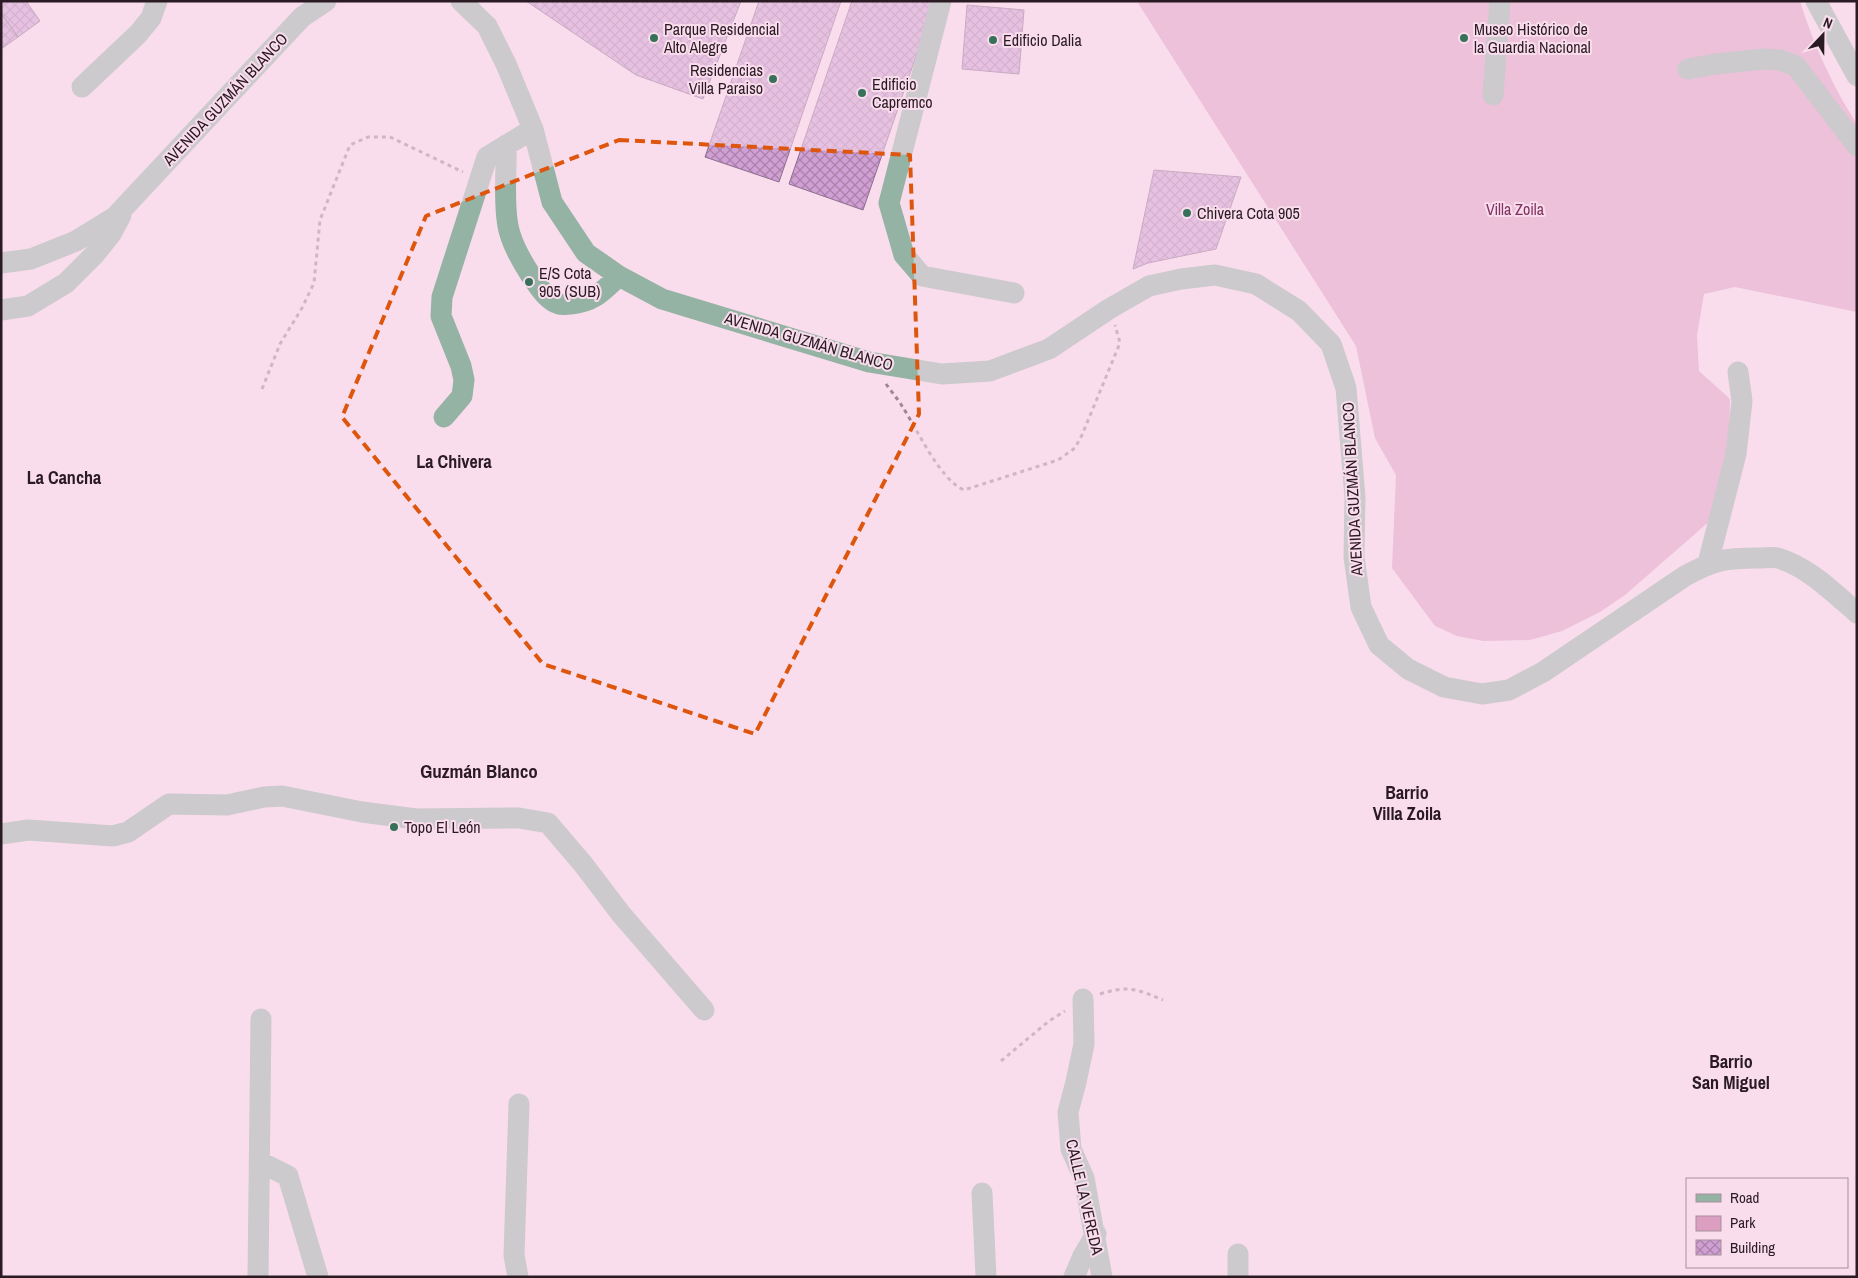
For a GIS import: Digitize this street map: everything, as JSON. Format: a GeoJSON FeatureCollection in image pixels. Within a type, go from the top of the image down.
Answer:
{"type":"FeatureCollection","features":[{"type":"Feature","properties":{"kind":"street"},"geometry":{"type":"LineString","coordinates":[[82,87],[138,34],[151,18],[158,1]]}},
{"type":"Feature","properties":{"kind":"street","name":"AVENIDA GUZMÁN BLANCO"},"geometry":{"type":"LineString","coordinates":[[1,263],[31,259],[76,241],[115,217],[302,17],[326,1]]}},
{"type":"Feature","properties":{"kind":"street","name":"AVENIDA GUZMÁN BLANCO"},"geometry":{"type":"LineString","coordinates":[[461,1],[488,26],[533,128],[552,202],[586,254],[619,276],[662,299],[868,362],[942,374],[990,371],[1049,349],[1109,309],[1149,286],[1181,279],[1215,275],[1256,284],[1299,311],[1331,344],[1346,388],[1355,496],[1354,558],[1361,607],[1379,645],[1408,669],[1444,687],[1482,694],[1509,690],[1543,672],[1685,576],[1708,563],[1732,558],[1776,558],[1806,571],[1857,612]]}},
{"type":"Feature","properties":{"kind":"street"},"geometry":{"type":"LineString","coordinates":[[941,1],[889,203],[904,255],[922,276],[1014,293]]}},
{"type":"Feature","properties":{"kind":"street"},"geometry":{"type":"LineString","coordinates":[[1493,95],[1500,1]]}},
{"type":"Feature","properties":{"kind":"street"},"geometry":{"type":"LineString","coordinates":[[1816,1],[1857,76]]}},
{"type":"Feature","properties":{"kind":"street"},"geometry":{"type":"LineString","coordinates":[[1688,69],[1763,59],[1780,60],[1796,66],[1857,146]]}},
{"type":"Feature","properties":{"kind":"street"},"geometry":{"type":"LineString","coordinates":[[444,417],[462,396],[464,380],[461,366],[441,316],[442,297],[487,157],[533,128]]}},
{"type":"Feature","properties":{"kind":"street"},"geometry":{"type":"LineString","coordinates":[[506,145],[508,225],[511,239],[523,264],[540,289],[560,305],[586,302],[597,297],[619,276]]}},
{"type":"Feature","properties":{"kind":"street","name":"AVENIDA GUZMÁN BLANCO"},"geometry":{"type":"LineString","coordinates":[[1,310],[28,306],[66,283],[95,254],[111,234],[128,202]]}},
{"type":"Feature","properties":{"kind":"street"},"geometry":{"type":"LineString","coordinates":[[1708,563],[1736,454],[1742,401],[1738,372]]}},
{"type":"Feature","properties":{"kind":"street"},"geometry":{"type":"LineString","coordinates":[[1,834],[28,830],[114,836],[128,832],[169,804],[227,805],[264,797],[282,796],[362,812],[416,819],[520,818],[548,823],[583,864],[621,914],[704,1010]]}},
{"type":"Feature","properties":{"kind":"street","name":"CALLE LA VEREDA"},"geometry":{"type":"LineString","coordinates":[[1083,999],[1084,1044],[1068,1112],[1070,1149],[1084,1178],[1096,1234],[1102,1277]]}},
{"type":"Feature","properties":{"kind":"street"},"geometry":{"type":"LineString","coordinates":[[258,1277],[261,1018]]}},
{"type":"Feature","properties":{"kind":"street"},"geometry":{"type":"LineString","coordinates":[[518,1277],[514,1255],[519,1104]]}},
{"type":"Feature","properties":{"kind":"street"},"geometry":{"type":"LineString","coordinates":[[260,1162],[288,1176],[317,1276]]}},
{"type":"Feature","properties":{"kind":"street"},"geometry":{"type":"LineString","coordinates":[[982,1193],[986,1277]]}},
{"type":"Feature","properties":{"kind":"street"},"geometry":{"type":"LineString","coordinates":[[1074,1277],[1083,1256],[1096,1234]]}},
{"type":"Feature","properties":{"kind":"street"},"geometry":{"type":"LineString","coordinates":[[1238,1254],[1238,1277]]}},
{"type":"Feature","properties":{"kind":"path"},"geometry":{"type":"LineString","coordinates":[[262,389],[280,344],[302,308],[314,283],[320,220],[350,145],[368,137],[390,138],[479,180]]}},
{"type":"Feature","properties":{"kind":"path"},"geometry":{"type":"LineString","coordinates":[[868,362],[902,404],[932,456],[956,487],[964,490],[1058,460],[1074,448],[1082,435],[1120,343],[1109,309]]}},
{"type":"Feature","properties":{"kind":"highlighted area"},"geometry":{"type":"Polygon","coordinates":[[[619,140],[910,155],[919,414],[755,734],[543,664],[342,417],[426,216],[619,140]]]}},
{"type":"Feature","properties":{"kind":"green space","name":"Villa Zoila"},"geometry":{"type":"Polygon","coordinates":[[[1144,1],[1800,1],[1824,64],[1857,124],[1857,312],[1735,287],[1704,294],[1697,335],[1699,371],[1730,399],[1728,477],[1711,520],[1625,595],[1600,612],[1562,631],[1530,640],[1483,641],[1457,636],[1435,626],[1392,568],[1396,475],[1375,438],[1356,346],[1138,3],[1144,1]]]}},
{"type":"Feature","properties":{"kind":"building"},"geometry":{"type":"Polygon","coordinates":[[[1,1],[26,1],[40,21],[18,37],[1,13],[1,1]]]}},
{"type":"Feature","properties":{"kind":"building","name":"Parque Residencial Alto Alegre"},"geometry":{"type":"Polygon","coordinates":[[[526,1],[741,1],[703,99],[636,75],[526,1]]]}},
{"type":"Feature","properties":{"kind":"building","name":"Residencias Villa Paraiso"},"geometry":{"type":"Polygon","coordinates":[[[759,1],[841,1],[779,182],[705,157],[759,1]]]}},
{"type":"Feature","properties":{"kind":"building","name":"Edificio Capremco"},"geometry":{"type":"Polygon","coordinates":[[[852,1],[935,1],[863,210],[789,184],[852,1]]]}},
{"type":"Feature","properties":{"kind":"building","name":"Edificio Dalia"},"geometry":{"type":"Polygon","coordinates":[[[967,5],[1024,10],[1019,74],[962,69],[967,5]]]}},
{"type":"Feature","properties":{"kind":"building"},"geometry":{"type":"Polygon","coordinates":[[[1,13],[18,37],[1,49],[1,13]]]}},
{"type":"Feature","properties":{"kind":"building","name":"Chivera Cota 905"},"geometry":{"type":"Polygon","coordinates":[[[1154,170],[1241,177],[1216,249],[1148,263],[1133,269],[1154,170]]]}},
{"type":"Feature","properties":{"kind":"place","name":"Parque Residencial Alto Alegre"},"geometry":{"type":"Point","coordinates":[654,38]}},
{"type":"Feature","properties":{"kind":"place","name":"Museo Histórico de la Guardia Nacional"},"geometry":{"type":"Point","coordinates":[1464,38]}},
{"type":"Feature","properties":{"kind":"place","name":"Edificio Dalia"},"geometry":{"type":"Point","coordinates":[993,40]}},
{"type":"Feature","properties":{"kind":"place","name":"Residencias Villa Paraiso"},"geometry":{"type":"Point","coordinates":[773,79]}},
{"type":"Feature","properties":{"kind":"place","name":"Edificio Capremco"},"geometry":{"type":"Point","coordinates":[862,93]}},
{"type":"Feature","properties":{"kind":"place","name":"Chivera Cota 905"},"geometry":{"type":"Point","coordinates":[1187,213]}},
{"type":"Feature","properties":{"kind":"place","name":"E/S Cota 905 (SUB)"},"geometry":{"type":"Point","coordinates":[529,282]}},
{"type":"Feature","properties":{"kind":"place","name":"Topo El León"},"geometry":{"type":"Point","coordinates":[394,827]}},
{"type":"Feature","properties":{"kind":"district","name":"La Chivera"},"geometry":{"type":"Point","coordinates":[454,462]}},
{"type":"Feature","properties":{"kind":"district","name":"La Cancha"},"geometry":{"type":"Point","coordinates":[64,478]}},
{"type":"Feature","properties":{"kind":"district","name":"Guzmán Blanco"},"geometry":{"type":"Point","coordinates":[479,771]}},
{"type":"Feature","properties":{"kind":"district","name":"Barrio Villa Zoila"},"geometry":{"type":"Point","coordinates":[1407,803]}},
{"type":"Feature","properties":{"kind":"district","name":"Barrio San Miguel"},"geometry":{"type":"Point","coordinates":[1731,1072]}}]}
